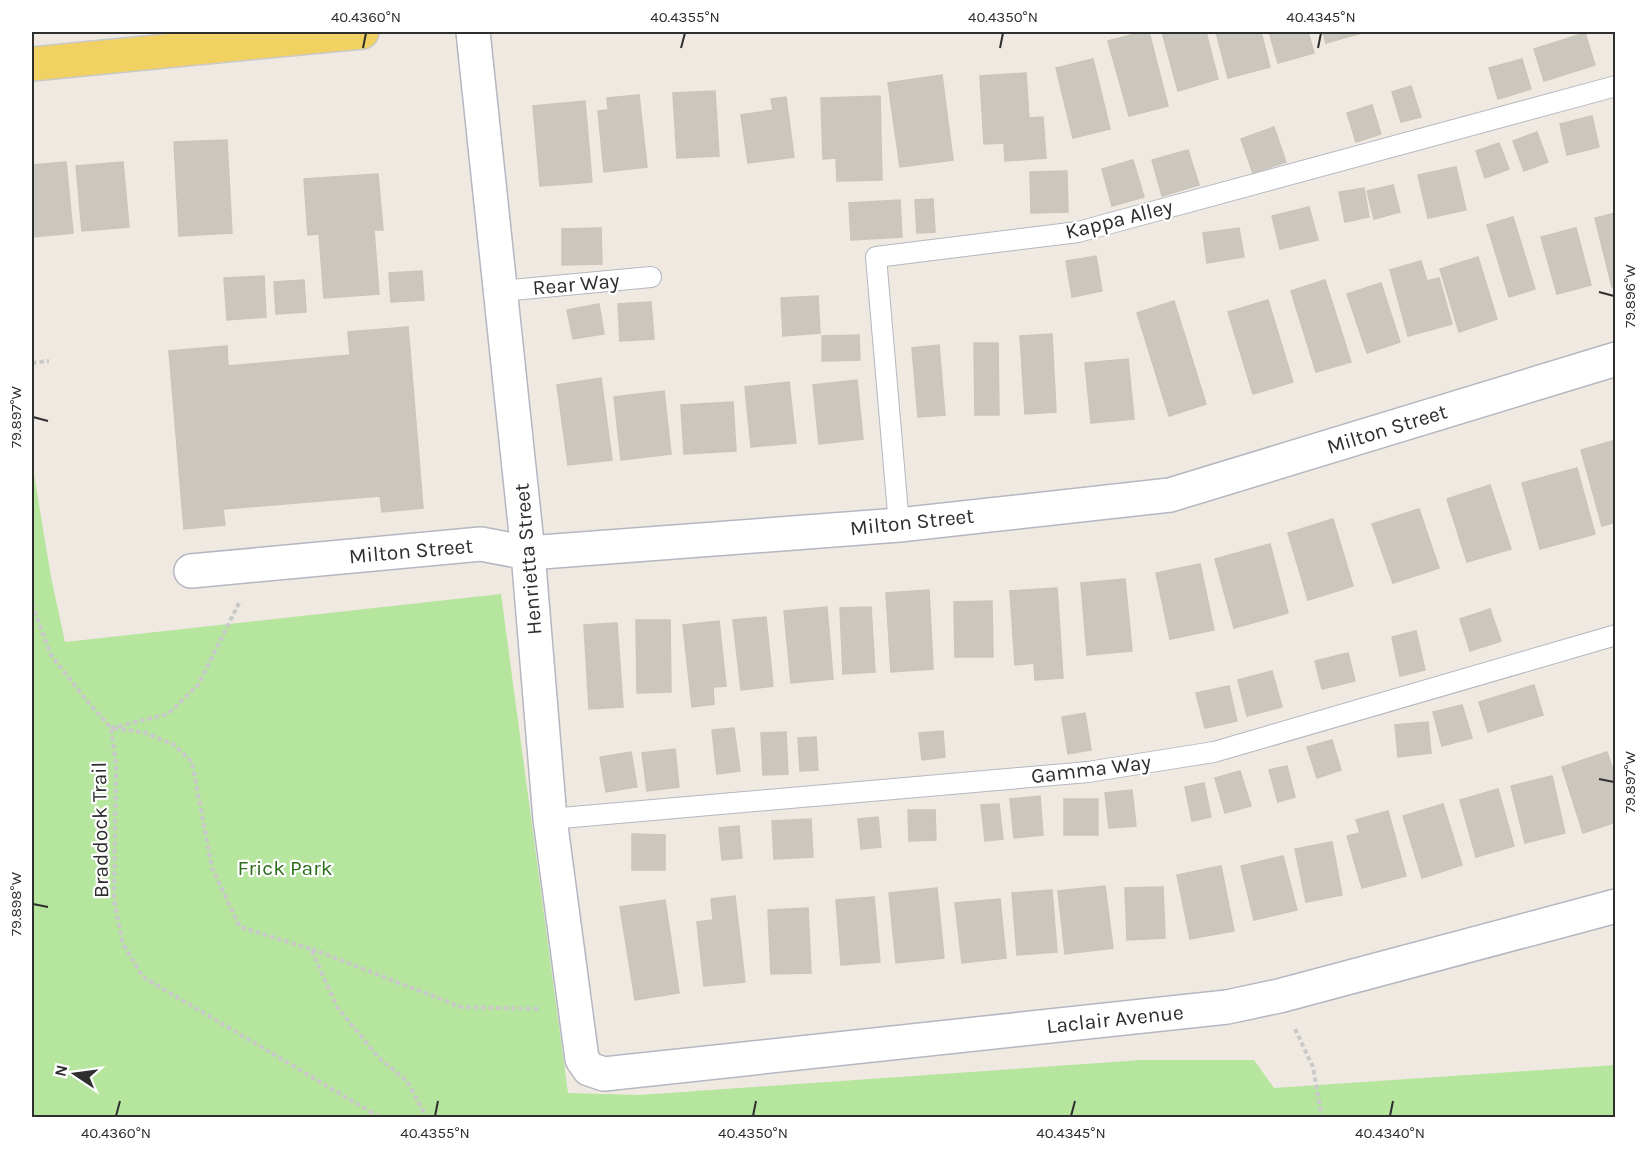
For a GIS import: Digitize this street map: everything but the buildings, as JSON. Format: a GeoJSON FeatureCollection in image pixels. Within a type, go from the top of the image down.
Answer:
{"type":"FeatureCollection","features":[{"type":"Feature","properties":{"kind":"main road"},"geometry":{"type":"LineString","coordinates":[[32,63],[362,32]]}},
{"type":"Feature","properties":{"kind":"street","name":"Henrietta Street"},"geometry":{"type":"LineString","coordinates":[[473,32],[528,553],[550,819],[582,1059],[590,1069],[604,1074]]}},
{"type":"Feature","properties":{"kind":"street","name":"Milton Street"},"geometry":{"type":"LineString","coordinates":[[190,571],[481,544],[528,553],[899,525],[1170,495],[1616,359]]}},
{"type":"Feature","properties":{"kind":"street","name":"Laclair Avenue"},"geometry":{"type":"LineString","coordinates":[[604,1074],[1227,1007],[1279,996],[1616,906]]}},
{"type":"Feature","properties":{"kind":"lane","name":"Kappa Alley"},"geometry":{"type":"LineString","coordinates":[[899,525],[876,257],[1078,232],[1616,86]]}},
{"type":"Feature","properties":{"kind":"lane","name":"Rear Way"},"geometry":{"type":"LineString","coordinates":[[501,291],[651,277]]}},
{"type":"Feature","properties":{"kind":"lane","name":"Gamma Way"},"geometry":{"type":"LineString","coordinates":[[550,819],[1088,772],[1214,752],[1616,635]]}},
{"type":"Feature","properties":{"kind":"path"},"geometry":{"type":"LineString","coordinates":[[32,363],[49,361]]}},
{"type":"Feature","properties":{"kind":"path"},"geometry":{"type":"LineString","coordinates":[[111,728],[168,714],[198,685],[242,597]]}},
{"type":"Feature","properties":{"kind":"path"},"geometry":{"type":"LineString","coordinates":[[32,604],[51,655],[111,728],[143,732],[174,744],[192,762],[212,868],[240,927],[311,949],[461,1007],[545,1009]]}},
{"type":"Feature","properties":{"kind":"path","name":"Braddock Trail"},"geometry":{"type":"LineString","coordinates":[[111,728],[116,764],[114,900],[123,944],[142,977],[381,1118]]}},
{"type":"Feature","properties":{"kind":"path"},"geometry":{"type":"LineString","coordinates":[[311,949],[337,1007],[379,1058],[407,1081],[423,1111],[422,1118]]}},
{"type":"Feature","properties":{"kind":"path"},"geometry":{"type":"LineString","coordinates":[[1279,996],[1313,1067],[1323,1118]]}},
{"type":"Feature","properties":{"kind":"green space","name":"Frick Park"},"geometry":{"type":"Polygon","coordinates":[[[32,462],[51,577],[65,642],[501,594],[568,1093],[639,1095],[1142,1060],[1254,1060],[1274,1088],[1615,1065],[1615,1117],[32,1117],[32,462]]]}}]}
